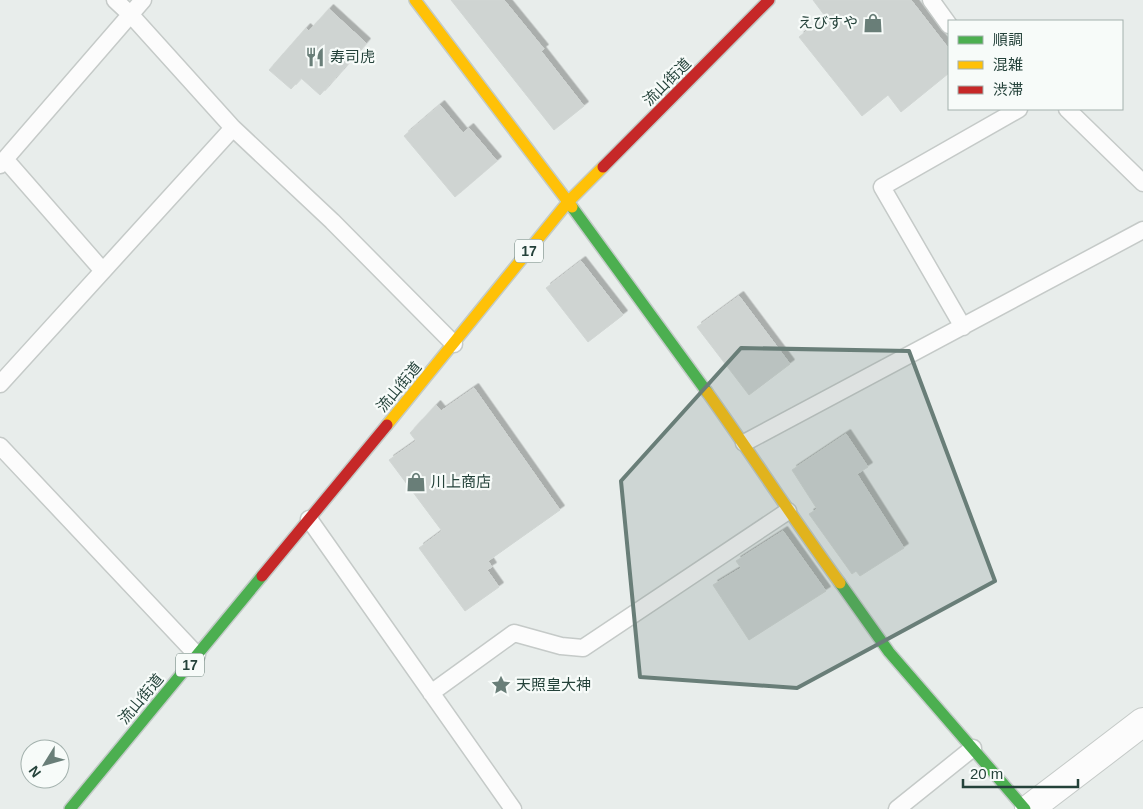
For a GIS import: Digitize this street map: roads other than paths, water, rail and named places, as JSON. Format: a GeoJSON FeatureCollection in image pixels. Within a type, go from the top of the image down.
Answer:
{"type":"FeatureCollection","features":[{"type":"Feature","properties":{"kind":"main road"},"geometry":{"type":"LineString","coordinates":[[414,0],[568,202],[744,443],[788,511],[889,652],[1025,809]]}},
{"type":"Feature","properties":{"kind":"main road","name":"流山街道"},"geometry":{"type":"LineString","coordinates":[[70,809],[454,344],[568,202],[769,0]]}},
{"type":"Feature","properties":{"kind":"street"},"geometry":{"type":"LineString","coordinates":[[1029,809],[1143,722]]}},
{"type":"Feature","properties":{"kind":"lane"},"geometry":{"type":"LineString","coordinates":[[115,0],[131,15],[233,128],[332,221],[454,344]]}},
{"type":"Feature","properties":{"kind":"lane"},"geometry":{"type":"LineString","coordinates":[[103,270],[3,162],[143,0]]}},
{"type":"Feature","properties":{"kind":"lane"},"geometry":{"type":"LineString","coordinates":[[931,0],[948,24]]}},
{"type":"Feature","properties":{"kind":"lane"},"geometry":{"type":"LineString","coordinates":[[963,327],[882,186],[1017,110]]}},
{"type":"Feature","properties":{"kind":"lane"},"geometry":{"type":"LineString","coordinates":[[1068,110],[1143,183]]}},
{"type":"Feature","properties":{"kind":"lane"},"geometry":{"type":"LineString","coordinates":[[0,384],[233,128]]}},
{"type":"Feature","properties":{"kind":"lane"},"geometry":{"type":"LineString","coordinates":[[744,443],[1143,230]]}},
{"type":"Feature","properties":{"kind":"lane"},"geometry":{"type":"LineString","coordinates":[[0,446],[197,655]]}},
{"type":"Feature","properties":{"kind":"lane"},"geometry":{"type":"LineString","coordinates":[[431,693],[514,633],[561,646],[583,648],[788,511]]}},
{"type":"Feature","properties":{"kind":"lane"},"geometry":{"type":"LineString","coordinates":[[309,519],[512,809]]}},
{"type":"Feature","properties":{"kind":"lane"},"geometry":{"type":"LineString","coordinates":[[897,809],[972,748]]}},
{"type":"Feature","properties":{"kind":"place","name":"えびすや"},"geometry":{"type":"Point","coordinates":[873,23]}},
{"type":"Feature","properties":{"kind":"place","name":"寿司虎"},"geometry":{"type":"Point","coordinates":[315,57]}},
{"type":"Feature","properties":{"kind":"place","name":"川上商店"},"geometry":{"type":"Point","coordinates":[416,482]}},
{"type":"Feature","properties":{"kind":"place","name":"天照皇大神"},"geometry":{"type":"Point","coordinates":[501,685]}}]}
